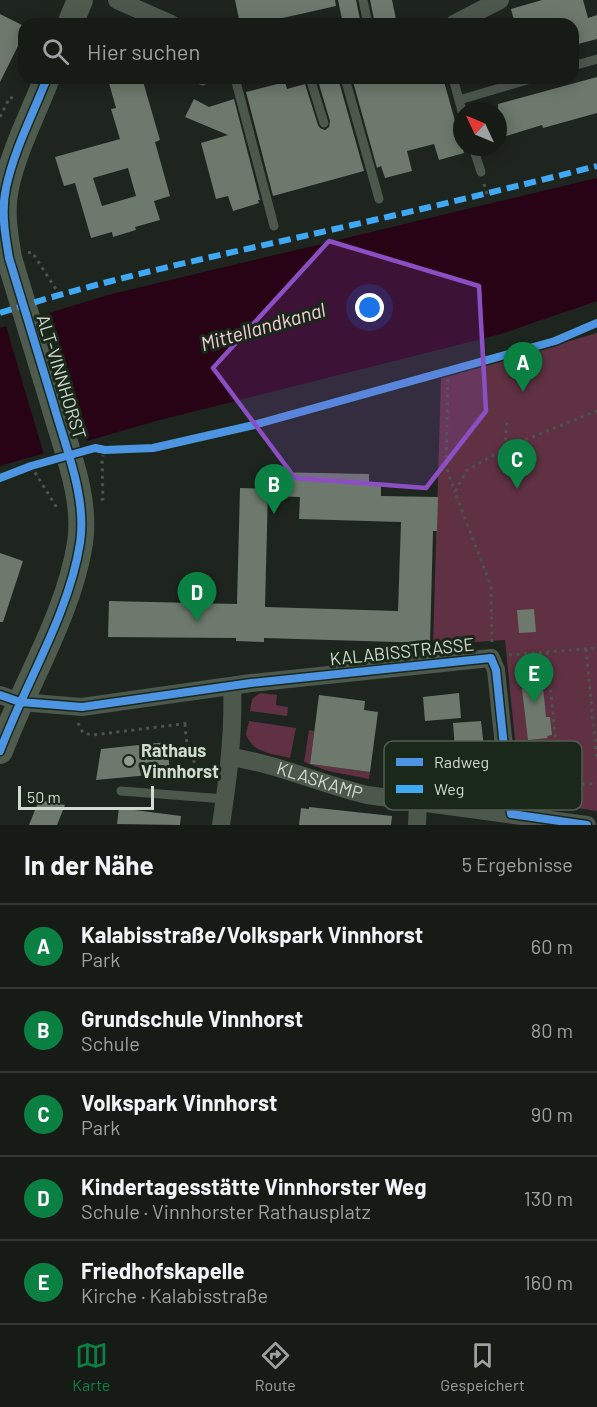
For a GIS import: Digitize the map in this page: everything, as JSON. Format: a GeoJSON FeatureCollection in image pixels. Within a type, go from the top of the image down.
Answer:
{"type":"FeatureCollection","features":[{"type":"Feature","properties":{"kind":"street"},"geometry":{"type":"LineString","coordinates":[[72,18],[80,0]]}},
{"type":"Feature","properties":{"kind":"street"},"geometry":{"type":"LineString","coordinates":[[117,0],[158,18]]}},
{"type":"Feature","properties":{"kind":"street"},"geometry":{"type":"LineString","coordinates":[[466,18],[500,0]]}},
{"type":"Feature","properties":{"kind":"street","name":"ALT-VINNHORST"},"geometry":{"type":"LineString","coordinates":[[0,751],[10,699],[65,599],[81,542],[82,511],[71,465],[9,258],[2,226],[6,189],[15,159],[46,84]]}},
{"type":"Feature","properties":{"kind":"street","name":"KALABISSTRASSE"},"geometry":{"type":"LineString","coordinates":[[10,699],[76,706],[232,686],[491,658],[496,670],[503,741]]}},
{"type":"Feature","properties":{"kind":"street"},"geometry":{"type":"LineString","coordinates":[[221,825],[230,765],[232,686]]}},
{"type":"Feature","properties":{"kind":"street","name":"KLASKAMP"},"geometry":{"type":"LineString","coordinates":[[230,765],[249,760],[367,795],[384,797]]}},
{"type":"Feature","properties":{"kind":"street"},"geometry":{"type":"LineString","coordinates":[[417,825],[418,810]]}},
{"type":"Feature","properties":{"kind":"street","name":"KLASKAMP"},"geometry":{"type":"LineString","coordinates":[[486,810],[587,825]]}},
{"type":"Feature","properties":{"kind":"lane"},"geometry":{"type":"LineString","coordinates":[[363,0],[367,18]]}},
{"type":"Feature","properties":{"kind":"lane"},"geometry":{"type":"LineString","coordinates":[[579,64],[597,59]]}},
{"type":"Feature","properties":{"kind":"lane"},"geometry":{"type":"LineString","coordinates":[[237,84],[274,226]]}},
{"type":"Feature","properties":{"kind":"lane"},"geometry":{"type":"LineString","coordinates":[[312,84],[324,123]]}},
{"type":"Feature","properties":{"kind":"lane"},"geometry":{"type":"LineString","coordinates":[[347,84],[379,199]]}},
{"type":"Feature","properties":{"kind":"lane"},"geometry":{"type":"LineString","coordinates":[[455,84],[459,100],[514,84]]}},
{"type":"Feature","properties":{"kind":"lane"},"geometry":{"type":"LineString","coordinates":[[476,156],[481,172]]}},
{"type":"Feature","properties":{"kind":"lane"},"geometry":{"type":"LineString","coordinates":[[121,791],[225,799]]}},
{"type":"Feature","properties":{"kind":"path"},"geometry":{"type":"LineString","coordinates":[[32,252],[59,294]]}},
{"type":"Feature","properties":{"kind":"path"},"geometry":{"type":"LineString","coordinates":[[448,372],[446,467],[491,586],[491,658],[597,648]]}},
{"type":"Feature","properties":{"kind":"path"},"geometry":{"type":"LineString","coordinates":[[455,492],[466,471],[505,448],[597,411]]}},
{"type":"Feature","properties":{"kind":"path"},"geometry":{"type":"LineString","coordinates":[[505,448],[507,419]]}},
{"type":"Feature","properties":{"kind":"path"},"geometry":{"type":"LineString","coordinates":[[103,499],[102,459],[105,450]]}},
{"type":"Feature","properties":{"kind":"path"},"geometry":{"type":"LineString","coordinates":[[31,466],[60,512]]}},
{"type":"Feature","properties":{"kind":"path"},"geometry":{"type":"LineString","coordinates":[[586,649],[597,761]]}},
{"type":"Feature","properties":{"kind":"path"},"geometry":{"type":"LineString","coordinates":[[547,652],[556,741]]}},
{"type":"Feature","properties":{"kind":"path"},"geometry":{"type":"LineString","coordinates":[[76,706],[78,725],[83,734],[93,735],[190,723]]}},
{"type":"Feature","properties":{"kind":"path"},"geometry":{"type":"LineString","coordinates":[[185,724],[186,742],[196,765],[203,771],[230,765]]}},
{"type":"Feature","properties":{"kind":"path"},"geometry":{"type":"LineString","coordinates":[[582,785],[597,783]]}},
{"type":"Feature","properties":{"kind":"highlighted area"},"geometry":{"type":"Polygon","coordinates":[[[329,241],[479,286],[486,411],[426,488],[295,478],[213,368],[329,241]]]}},
{"type":"Feature","properties":{"kind":"shaded area"},"geometry":{"type":"Polygon","coordinates":[[[597,333],[597,811],[582,809],[582,741],[515,741],[505,640],[433,645],[441,378],[597,333]]]}},
{"type":"Feature","properties":{"kind":"shaded area"},"geometry":{"type":"Polygon","coordinates":[[[260,693],[277,695],[276,705],[288,707],[287,716],[250,711],[252,699],[260,693]]]}},
{"type":"Feature","properties":{"kind":"shaded area"},"geometry":{"type":"Polygon","coordinates":[[[249,721],[296,728],[290,758],[264,752],[253,745],[246,734],[249,721]]]}},
{"type":"Feature","properties":{"kind":"shaded area"},"geometry":{"type":"Polygon","coordinates":[[[309,730],[314,731],[310,764],[370,772],[369,779],[328,771],[304,762],[309,730]]]}},
{"type":"Feature","properties":{"kind":"water","name":"Mittellandkanal"},"geometry":{"type":"Polygon","coordinates":[[[597,178],[597,301],[501,334],[156,421],[0,466],[0,328],[108,295],[597,178]]]}},
{"type":"Feature","properties":{"kind":"pier"},"geometry":{"type":"Polygon","coordinates":[[[49,310],[88,443],[44,455],[5,323],[49,310]]]}},
{"type":"Feature","properties":{"kind":"building"},"geometry":{"type":"Polygon","coordinates":[[[235,0],[335,0],[336,6],[283,18],[239,18],[235,0]]]}},
{"type":"Feature","properties":{"kind":"building"},"geometry":{"type":"Polygon","coordinates":[[[338,0],[356,0],[360,18],[342,18],[338,0]]]}},
{"type":"Feature","properties":{"kind":"building"},"geometry":{"type":"Polygon","coordinates":[[[370,0],[392,0],[396,18],[374,18],[370,0]]]}},
{"type":"Feature","properties":{"kind":"building"},"geometry":{"type":"Polygon","coordinates":[[[542,0],[583,0],[588,18],[597,15],[597,39],[579,44],[579,18],[513,18],[511,9],[542,0]]]}},
{"type":"Feature","properties":{"kind":"building"},"geometry":{"type":"Polygon","coordinates":[[[0,14],[18,23],[18,46],[0,82],[0,14]]]}},
{"type":"Feature","properties":{"kind":"building"},"geometry":{"type":"Polygon","coordinates":[[[597,77],[597,113],[543,128],[542,125],[507,136],[505,102],[571,84],[579,84],[579,82],[597,77]]]}},
{"type":"Feature","properties":{"kind":"building"},"geometry":{"type":"Polygon","coordinates":[[[109,84],[144,84],[160,140],[155,142],[170,196],[154,201],[160,220],[135,227],[136,230],[113,237],[112,232],[91,238],[75,183],[64,186],[55,157],[120,139],[111,109],[116,108],[109,84]],[[128,168],[93,178],[102,206],[136,196],[128,168]]]}},
{"type":"Feature","properties":{"kind":"building"},"geometry":{"type":"Polygon","coordinates":[[[277,84],[286,84],[287,89],[305,84],[320,128],[325,130],[329,127],[330,121],[319,84],[340,84],[364,171],[273,196],[246,92],[277,84]]]}},
{"type":"Feature","properties":{"kind":"building"},"geometry":{"type":"Polygon","coordinates":[[[354,84],[445,84],[453,114],[453,156],[439,160],[434,144],[407,151],[412,171],[385,178],[381,166],[377,168],[354,84]]]}},
{"type":"Feature","properties":{"kind":"building"},"geometry":{"type":"Polygon","coordinates":[[[194,99],[209,107],[234,99],[259,203],[233,211],[228,196],[216,199],[201,143],[228,135],[185,117],[194,99]]]}},
{"type":"Feature","properties":{"kind":"building"},"geometry":{"type":"Polygon","coordinates":[[[269,472],[369,474],[369,484],[381,484],[381,496],[438,497],[437,531],[433,531],[430,643],[264,638],[264,642],[236,641],[236,638],[108,637],[109,601],[237,604],[240,488],[268,489],[265,607],[398,611],[401,522],[299,519],[300,497],[268,496],[269,472]]]}},
{"type":"Feature","properties":{"kind":"building"},"geometry":{"type":"Polygon","coordinates":[[[0,553],[23,561],[3,622],[0,622],[0,553]]]}},
{"type":"Feature","properties":{"kind":"building"},"geometry":{"type":"Polygon","coordinates":[[[534,609],[536,632],[519,633],[517,610],[534,609]]]}},
{"type":"Feature","properties":{"kind":"building"},"geometry":{"type":"Polygon","coordinates":[[[543,687],[546,717],[550,717],[552,735],[547,736],[548,738],[528,740],[522,689],[543,687]]]}},
{"type":"Feature","properties":{"kind":"building"},"geometry":{"type":"Polygon","coordinates":[[[459,693],[461,718],[425,721],[423,697],[459,693]]]}},
{"type":"Feature","properties":{"kind":"building"},"geometry":{"type":"Polygon","coordinates":[[[319,695],[365,701],[364,710],[378,712],[370,772],[310,764],[319,695]]]}},
{"type":"Feature","properties":{"kind":"building"},"geometry":{"type":"Polygon","coordinates":[[[481,721],[483,741],[454,741],[453,723],[481,721]]]}},
{"type":"Feature","properties":{"kind":"building","name":"Rathaus Vinnhorst"},"geometry":{"type":"Polygon","coordinates":[[[167,742],[170,773],[96,780],[101,749],[167,742]]]}},
{"type":"Feature","properties":{"kind":"building"},"geometry":{"type":"Polygon","coordinates":[[[39,800],[65,805],[57,825],[29,825],[39,800]]]}},
{"type":"Feature","properties":{"kind":"building"},"geometry":{"type":"Polygon","coordinates":[[[309,807],[392,816],[391,825],[299,825],[301,808],[309,809],[309,807]]]}},
{"type":"Feature","properties":{"kind":"building"},"geometry":{"type":"Polygon","coordinates":[[[119,808],[181,816],[180,825],[117,824],[119,808]]]}},
{"type":"Feature","properties":{"kind":"marked path"},"geometry":{"type":"LineString","coordinates":[[0,313],[72,291],[145,273],[597,166]]}},
{"type":"Feature","properties":{"kind":"cycle path"},"geometry":{"type":"LineString","coordinates":[[0,751],[56,622],[74,570],[80,543],[81,509],[74,474],[9,258],[4,223],[4,205],[9,174],[45,84]]}},
{"type":"Feature","properties":{"kind":"cycle path"},"geometry":{"type":"LineString","coordinates":[[0,478],[31,466],[95,448],[105,450],[153,448],[254,425],[555,341],[597,323]]}},
{"type":"Feature","properties":{"kind":"cycle path"},"geometry":{"type":"LineString","coordinates":[[0,695],[20,702],[82,707],[251,683],[491,658],[496,670],[503,741]]}},
{"type":"Feature","properties":{"kind":"cycle path"},"geometry":{"type":"LineString","coordinates":[[511,810],[511,814],[587,825]]}},
{"type":"Feature","properties":{"kind":"place","name":"Kalabisstraße/Volkspark Vinnhorst"},"geometry":{"type":"Point","coordinates":[523,392]}},
{"type":"Feature","properties":{"kind":"place","name":"Volkspark Vinnhorst"},"geometry":{"type":"Point","coordinates":[517,489]}},
{"type":"Feature","properties":{"kind":"place","name":"Grundschule Vinnhorst"},"geometry":{"type":"Point","coordinates":[274,514]}},
{"type":"Feature","properties":{"kind":"place","name":"Kindertagesstätte Vinnhorster Weg"},"geometry":{"type":"Point","coordinates":[197,622]}},
{"type":"Feature","properties":{"kind":"place","name":"Friedhofskapelle"},"geometry":{"type":"Point","coordinates":[534,703]}},
{"type":"Feature","properties":{"kind":"place","name":"Rathaus Vinnhorst"},"geometry":{"type":"Point","coordinates":[129,761]}}]}
